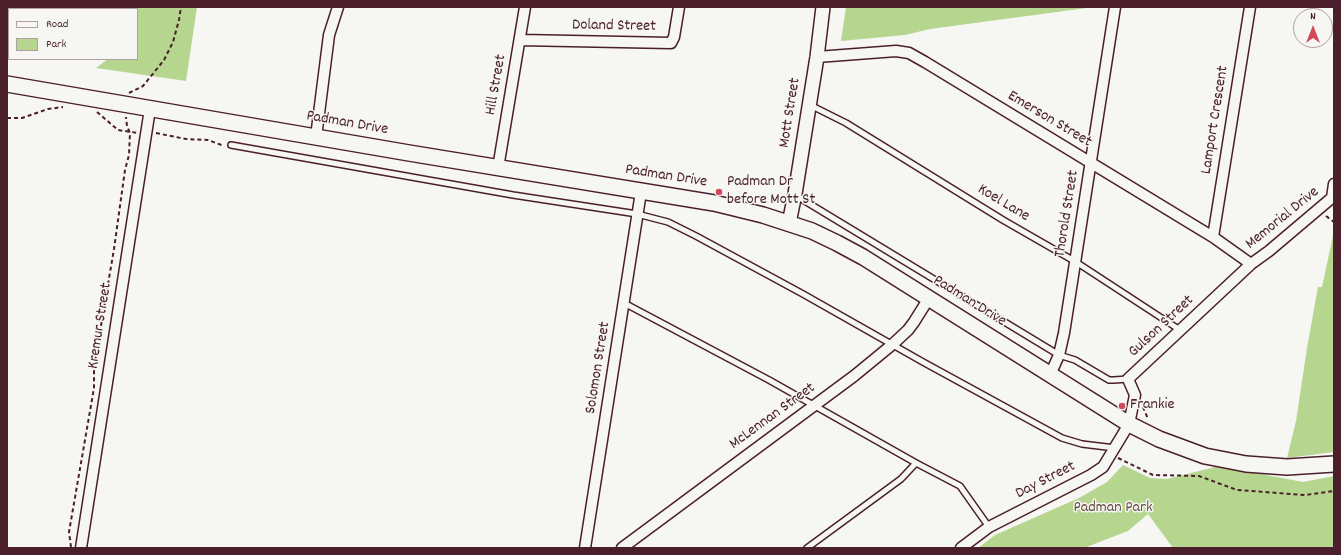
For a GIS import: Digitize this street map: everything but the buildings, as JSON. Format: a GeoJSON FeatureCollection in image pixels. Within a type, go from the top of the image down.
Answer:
{"type":"FeatureCollection","features":[{"type":"Feature","properties":{"kind":"main road","name":"Padman Drive"},"geometry":{"type":"LineString","coordinates":[[7,84],[734,207],[789,223],[837,243],[863,257],[1129,424],[1183,448],[1226,461],[1274,467],[1307,467],[1334,464]]}},
{"type":"Feature","properties":{"kind":"street"},"geometry":{"type":"LineString","coordinates":[[7,12],[8,7]]}},
{"type":"Feature","properties":{"kind":"street"},"geometry":{"type":"LineString","coordinates":[[316,137],[329,35],[338,7]]}},
{"type":"Feature","properties":{"kind":"street","name":"Hill Street"},"geometry":{"type":"LineString","coordinates":[[498,168],[525,7]]}},
{"type":"Feature","properties":{"kind":"street","name":"Doland Street"},"geometry":{"type":"LineString","coordinates":[[520,40],[671,43],[674,37],[679,7]]}},
{"type":"Feature","properties":{"kind":"street","name":"Mott Street"},"geometry":{"type":"LineString","coordinates":[[789,223],[817,57],[823,7]]}},
{"type":"Feature","properties":{"kind":"street","name":"Thorold Street"},"geometry":{"type":"LineString","coordinates":[[1050,375],[1059,355],[1064,334],[1115,7]]}},
{"type":"Feature","properties":{"kind":"street","name":"Lamport Crescent"},"geometry":{"type":"LineString","coordinates":[[1213,237],[1250,7]]}},
{"type":"Feature","properties":{"kind":"street","name":"Emerson Street"},"geometry":{"type":"LineString","coordinates":[[817,57],[890,51],[909,54],[925,62],[1213,237],[1250,264]]}},
{"type":"Feature","properties":{"kind":"street","name":"Kremur Street"},"geometry":{"type":"LineString","coordinates":[[81,548],[150,109]]}},
{"type":"Feature","properties":{"kind":"street"},"geometry":{"type":"LineString","coordinates":[[1333,197],[1334,184]]}},
{"type":"Feature","properties":{"kind":"street","name":"Solomon Street"},"geometry":{"type":"LineString","coordinates":[[585,548],[641,192]]}},
{"type":"Feature","properties":{"kind":"street","name":"Memorial Drive"},"geometry":{"type":"LineString","coordinates":[[1250,264],[1269,251],[1333,197]]}},
{"type":"Feature","properties":{"kind":"street","name":"Gulson Street"},"geometry":{"type":"LineString","coordinates":[[1129,424],[1135,395],[1128,378],[1250,264]]}},
{"type":"Feature","properties":{"kind":"street","name":"McLennan Street"},"geometry":{"type":"LineString","coordinates":[[622,548],[854,376],[893,344],[914,322],[929,298]]}},
{"type":"Feature","properties":{"kind":"street","name":"Day Street"},"geometry":{"type":"LineString","coordinates":[[961,548],[989,527],[1091,475],[1103,467],[1114,452],[1129,424]]}},
{"type":"Feature","properties":{"kind":"lane","name":"Koel Lane"},"geometry":{"type":"LineString","coordinates":[[809,105],[846,123],[1003,220],[1076,262],[1180,330]]}},
{"type":"Feature","properties":{"kind":"lane"},"geometry":{"type":"LineString","coordinates":[[231,145],[513,195],[655,218],[680,228],[1062,438],[1114,452]]}},
{"type":"Feature","properties":{"kind":"lane"},"geometry":{"type":"LineString","coordinates":[[795,194],[1059,355],[1075,360],[1109,380],[1128,378]]}},
{"type":"Feature","properties":{"kind":"lane"},"geometry":{"type":"LineString","coordinates":[[624,303],[737,363],[916,464],[960,486],[989,527]]}},
{"type":"Feature","properties":{"kind":"lane"},"geometry":{"type":"LineString","coordinates":[[807,548],[901,479],[916,464]]}},
{"type":"Feature","properties":{"kind":"path"},"geometry":{"type":"LineString","coordinates":[[129,92],[143,86],[164,60],[173,42],[181,7]]}},
{"type":"Feature","properties":{"kind":"path"},"geometry":{"type":"LineString","coordinates":[[7,118],[22,118],[48,109],[65,106]]}},
{"type":"Feature","properties":{"kind":"path"},"geometry":{"type":"LineString","coordinates":[[90,110],[97,112],[118,130],[139,133]]}},
{"type":"Feature","properties":{"kind":"path"},"geometry":{"type":"LineString","coordinates":[[71,548],[70,532],[94,388],[94,367],[114,249],[125,170],[129,155],[130,132],[127,126],[126,114]]}},
{"type":"Feature","properties":{"kind":"path"},"geometry":{"type":"LineString","coordinates":[[156,133],[186,139],[208,140],[223,146],[231,145]]}},
{"type":"Feature","properties":{"kind":"path"},"geometry":{"type":"LineString","coordinates":[[1134,402],[1142,405],[1150,424]]}},
{"type":"Feature","properties":{"kind":"path"},"geometry":{"type":"LineString","coordinates":[[1114,452],[1153,475],[1199,476],[1237,490],[1306,495],[1334,491]]}},
{"type":"Feature","properties":{"kind":"green space"},"geometry":{"type":"Polygon","coordinates":[[[197,7],[186,81],[96,68],[107,60],[138,60],[138,8],[130,8],[197,7]]]}},
{"type":"Feature","properties":{"kind":"green space"},"geometry":{"type":"Polygon","coordinates":[[[846,7],[1094,7],[930,29],[905,35],[841,41],[846,7]]]}},
{"type":"Feature","properties":{"kind":"green space"},"geometry":{"type":"Polygon","coordinates":[[[1334,231],[1334,452],[1287,458],[1296,421],[1318,287],[1322,287],[1334,231]]]}},
{"type":"Feature","properties":{"kind":"green space","name":"Padman Park"},"geometry":{"type":"Polygon","coordinates":[[[1123,465],[1150,478],[1167,479],[1219,466],[1303,482],[1334,476],[1334,548],[1173,548],[1148,514],[1128,531],[1084,548],[978,548],[995,535],[1079,498],[1107,482],[1123,465]]]}},
{"type":"Feature","properties":{"kind":"place","name":"Padman Dr before Mott St"},"geometry":{"type":"Point","coordinates":[719,192]}},
{"type":"Feature","properties":{"kind":"place","name":"Frankie"},"geometry":{"type":"Point","coordinates":[1122,406]}}]}
